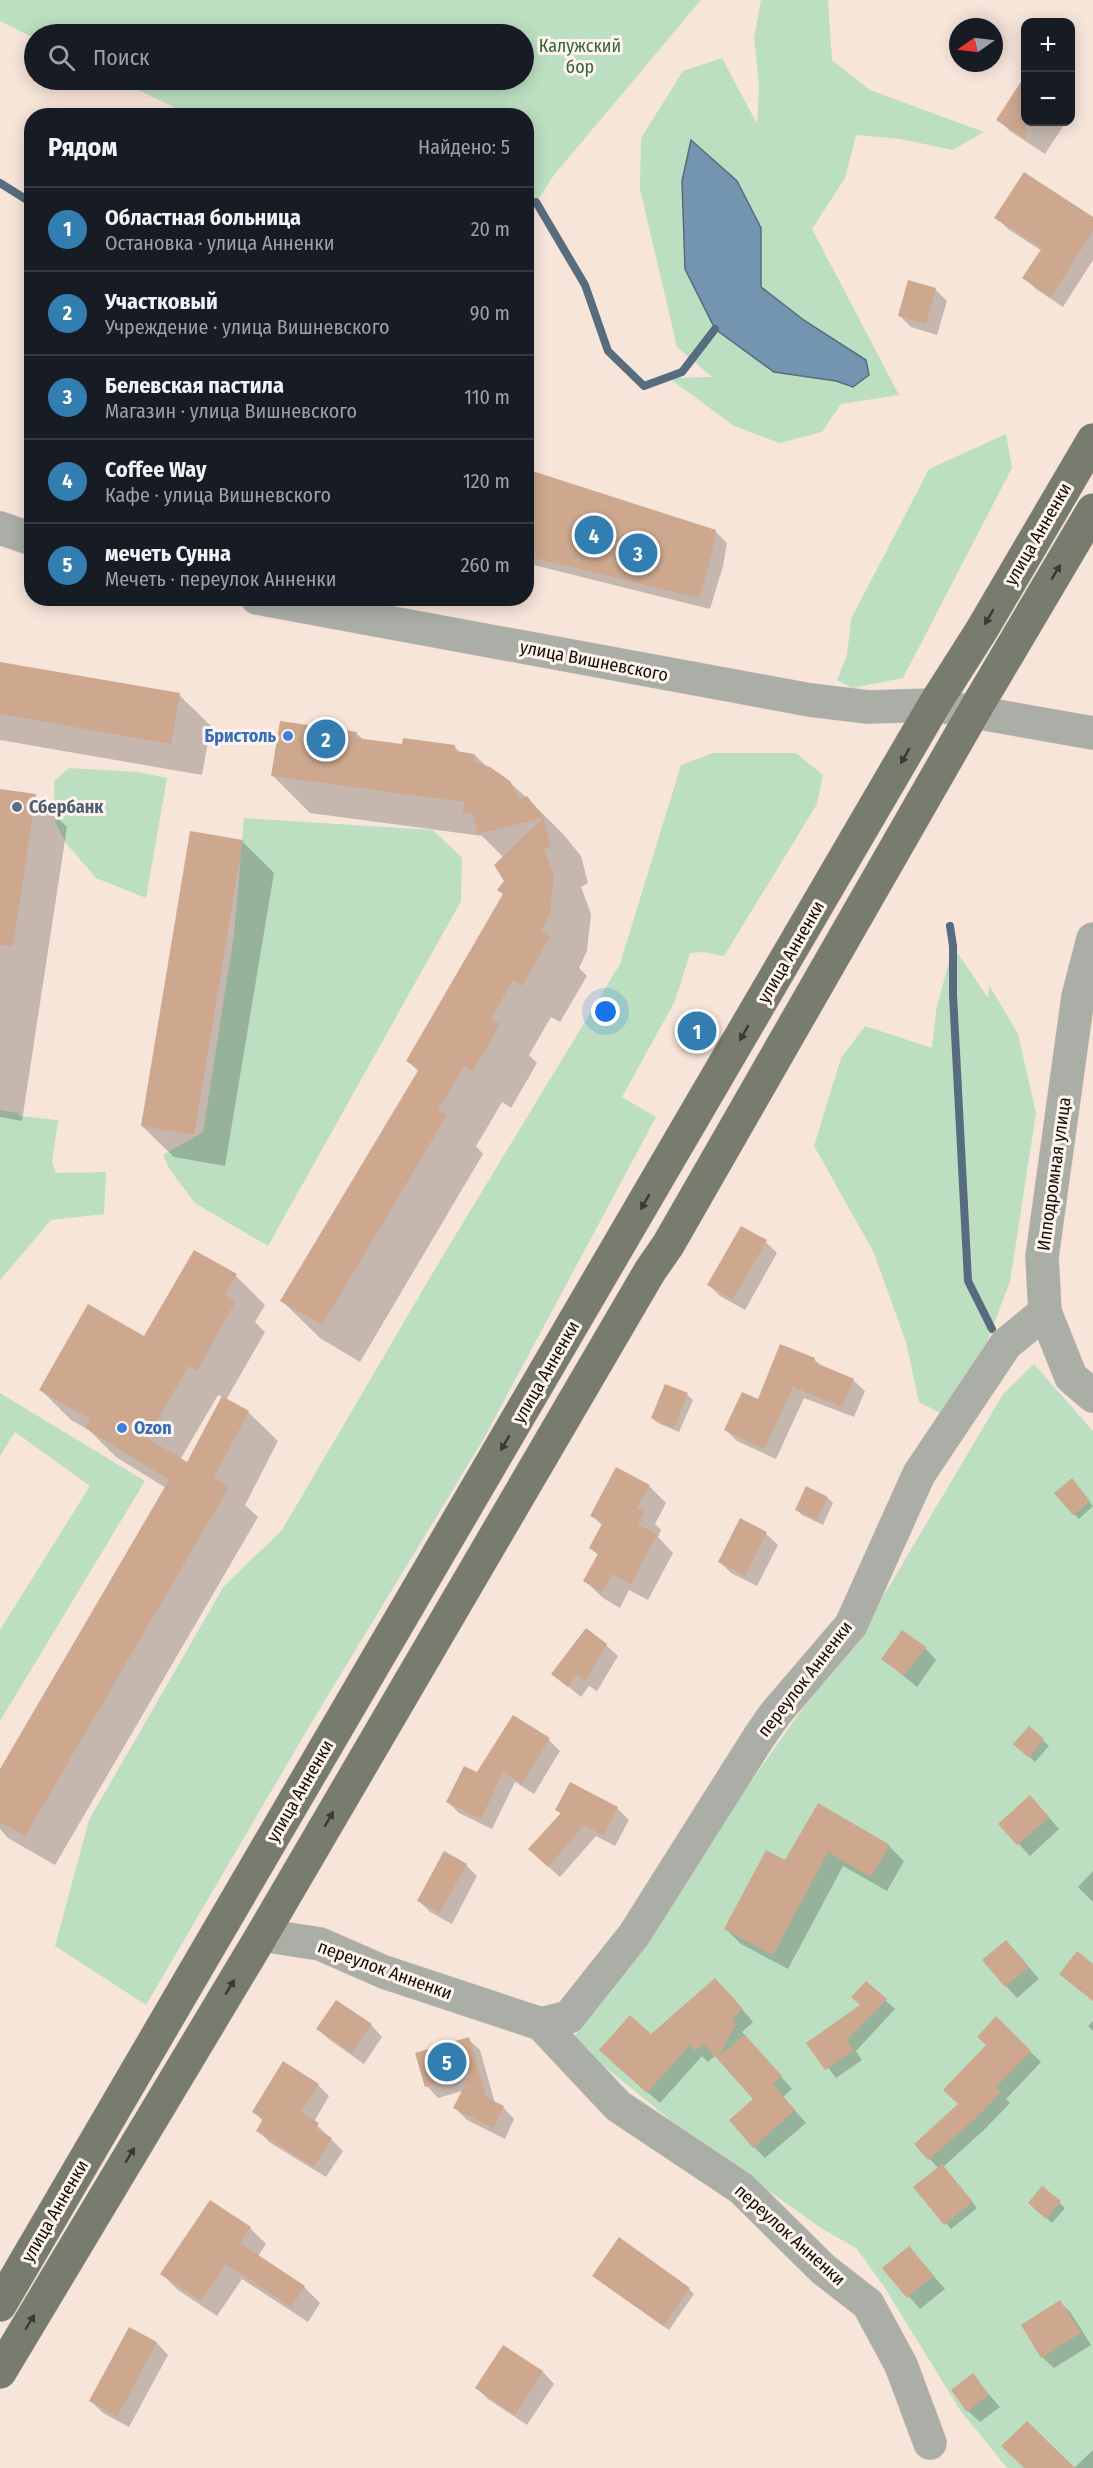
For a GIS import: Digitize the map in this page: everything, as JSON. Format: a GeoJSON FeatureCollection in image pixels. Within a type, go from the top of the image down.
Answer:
{"type":"FeatureCollection","features":[{"type":"Feature","properties":{"kind":"main road","name":"улица Анненки"},"geometry":{"type":"LineString","coordinates":[[4,2288],[934,705],[981,631],[1093,440]]}},
{"type":"Feature","properties":{"kind":"main road","name":"улица Анненки"},"geometry":{"type":"LineString","coordinates":[[0,2372],[262,1935],[632,1301],[668,1245],[973,713],[1093,510]]}},
{"type":"Feature","properties":{"kind":"street"},"geometry":{"type":"LineString","coordinates":[[0,528],[24,536]]}},
{"type":"Feature","properties":{"kind":"street","name":"улица Вишневского"},"geometry":{"type":"LineString","coordinates":[[299,606],[810,700],[868,708],[934,705],[1093,733]]}},
{"type":"Feature","properties":{"kind":"street","name":"Ипподромная улица"},"geometry":{"type":"LineString","coordinates":[[1093,939],[1078,997],[1042,1257],[1045,1312],[1071,1377],[1093,1396]]}},
{"type":"Feature","properties":{"kind":"street","name":"переулок Анненки"},"geometry":{"type":"LineString","coordinates":[[541,2024],[569,2017],[634,1935],[775,1714],[851,1625],[919,1474],[1006,1344],[1045,1312]]}},
{"type":"Feature","properties":{"kind":"street","name":"переулок Анненки"},"geometry":{"type":"LineString","coordinates":[[262,1935],[320,1944],[384,1972],[541,2024],[618,2106],[741,2188],[823,2269],[868,2304],[901,2365],[930,2443]]}},
{"type":"Feature","properties":{"kind":"green space","name":"Калужский бор"},"geometry":{"type":"Polygon","coordinates":[[[0,0],[701,0],[554,175],[534,205],[534,108],[176,108],[139,90],[534,90],[534,24],[24,24],[24,33],[0,21],[0,0]]]}},
{"type":"Feature","properties":{"kind":"green space"},"geometry":{"type":"Polygon","coordinates":[[[761,0],[828,0],[832,60],[870,90],[984,132],[953,150],[900,139],[856,135],[845,178],[812,229],[899,395],[841,404],[822,432],[779,443],[734,426],[669,378],[712,377],[677,347],[640,189],[641,138],[683,71],[722,58],[757,124],[759,86],[754,38],[761,0]]]}},
{"type":"Feature","properties":{"kind":"green space"},"geometry":{"type":"Polygon","coordinates":[[[1006,434],[1012,468],[903,678],[852,688],[837,680],[847,655],[851,619],[929,469],[1006,434]]]}},
{"type":"Feature","properties":{"kind":"green space"},"geometry":{"type":"Polygon","coordinates":[[[713,753],[796,753],[823,775],[817,804],[724,956],[704,952],[690,953],[675,1001],[622,1097],[656,1117],[483,1440],[310,1725],[146,2005],[55,1946],[89,1820],[224,1586],[282,1530],[438,1264],[620,964],[681,765],[713,753]]]}},
{"type":"Feature","properties":{"kind":"green space"},"geometry":{"type":"Polygon","coordinates":[[[69,768],[138,772],[167,778],[146,898],[96,878],[66,843],[55,822],[54,781],[69,768]]]}},
{"type":"Feature","properties":{"kind":"green space"},"geometry":{"type":"Polygon","coordinates":[[[244,818],[433,830],[462,858],[461,901],[268,1246],[195,1203],[170,1170],[163,1155],[203,1132],[234,935],[244,818]]]}},
{"type":"Feature","properties":{"kind":"green space"},"geometry":{"type":"Polygon","coordinates":[[[953,946],[988,998],[989,985],[1018,1034],[1036,1113],[1010,1282],[986,1344],[946,1416],[919,1402],[906,1342],[873,1251],[814,1146],[841,1058],[865,1026],[932,1048],[936,1011],[953,946]]]}},
{"type":"Feature","properties":{"kind":"green space"},"geometry":{"type":"Polygon","coordinates":[[[0,1110],[19,1113],[19,1116],[58,1120],[52,1163],[56,1173],[106,1172],[104,1214],[51,1220],[0,1280],[0,1110]]]}},
{"type":"Feature","properties":{"kind":"green space"},"geometry":{"type":"Polygon","coordinates":[[[1034,1364],[1093,1431],[1093,2468],[1007,2468],[960,2410],[883,2285],[856,2248],[821,2228],[685,2132],[572,2040],[887,1590],[1003,1394],[1034,1364]]]}},
{"type":"Feature","properties":{"kind":"green space"},"geometry":{"type":"Polygon","coordinates":[[[0,1393],[145,1481],[0,1721],[0,1630],[90,1486],[15,1432],[0,1456],[0,1393]]]}},
{"type":"Feature","properties":{"kind":"water"},"geometry":{"type":"Polygon","coordinates":[[[691,140],[737,181],[761,228],[761,287],[805,321],[866,360],[869,375],[853,387],[836,381],[774,372],[715,329],[685,269],[682,181],[691,140]]]}},
{"type":"Feature","properties":{"kind":"building"},"geometry":{"type":"Polygon","coordinates":[[[1021,82],[1021,126],[1026,126],[1026,139],[996,120],[1021,82]]]}},
{"type":"Feature","properties":{"kind":"building"},"geometry":{"type":"Polygon","coordinates":[[[1024,172],[1093,217],[1093,231],[1051,297],[1022,278],[1042,248],[994,218],[1024,172]]]}},
{"type":"Feature","properties":{"kind":"building"},"geometry":{"type":"Polygon","coordinates":[[[908,280],[936,288],[926,324],[898,316],[908,280]]]}},
{"type":"Feature","properties":{"kind":"building"},"geometry":{"type":"Polygon","coordinates":[[[534,472],[716,530],[712,554],[699,598],[534,558],[534,472]]]}},
{"type":"Feature","properties":{"kind":"building"},"geometry":{"type":"Polygon","coordinates":[[[0,662],[180,693],[171,744],[0,714],[0,662]]]}},
{"type":"Feature","properties":{"kind":"building"},"geometry":{"type":"Polygon","coordinates":[[[280,721],[357,732],[356,738],[402,744],[403,738],[455,745],[455,751],[475,754],[474,762],[490,767],[510,781],[520,799],[527,796],[543,817],[551,846],[544,849],[554,875],[550,913],[541,932],[550,937],[522,986],[513,980],[491,1019],[500,1024],[473,1071],[464,1066],[438,1110],[447,1115],[322,1325],[280,1301],[419,1069],[406,1061],[503,894],[497,890],[504,881],[494,865],[543,818],[478,834],[472,813],[463,813],[464,802],[271,776],[280,721]]]}},
{"type":"Feature","properties":{"kind":"building"},"geometry":{"type":"Polygon","coordinates":[[[0,789],[36,794],[13,946],[0,945],[0,789]]]}},
{"type":"Feature","properties":{"kind":"building"},"geometry":{"type":"Polygon","coordinates":[[[190,831],[243,840],[194,1135],[141,1126],[190,831]]]}},
{"type":"Feature","properties":{"kind":"building"},"geometry":{"type":"Polygon","coordinates":[[[741,1226],[767,1240],[733,1300],[707,1285],[741,1226]]]}},
{"type":"Feature","properties":{"kind":"building"},"geometry":{"type":"Polygon","coordinates":[[[194,1250],[237,1274],[225,1295],[236,1301],[197,1371],[189,1366],[147,1438],[187,1462],[222,1396],[249,1411],[214,1478],[229,1487],[25,1836],[0,1822],[0,1769],[169,1480],[85,1428],[90,1419],[39,1390],[88,1304],[144,1336],[194,1250]]]}},
{"type":"Feature","properties":{"kind":"building"},"geometry":{"type":"Polygon","coordinates":[[[780,1344],[815,1358],[814,1362],[854,1379],[842,1407],[793,1387],[764,1449],[724,1430],[742,1392],[758,1399],[780,1344]]]}},
{"type":"Feature","properties":{"kind":"building"},"geometry":{"type":"Polygon","coordinates":[[[665,1384],[688,1393],[674,1428],[651,1418],[665,1384]]]}},
{"type":"Feature","properties":{"kind":"building"},"geometry":{"type":"Polygon","coordinates":[[[616,1467],[650,1485],[637,1508],[645,1512],[638,1525],[657,1534],[631,1584],[612,1574],[602,1592],[583,1581],[598,1554],[589,1548],[603,1522],[590,1516],[616,1467]]]}},
{"type":"Feature","properties":{"kind":"building"},"geometry":{"type":"Polygon","coordinates":[[[1072,1478],[1090,1501],[1073,1515],[1054,1493],[1072,1478]]]}},
{"type":"Feature","properties":{"kind":"building"},"geometry":{"type":"Polygon","coordinates":[[[806,1486],[828,1497],[817,1520],[795,1510],[806,1486]]]}},
{"type":"Feature","properties":{"kind":"building"},"geometry":{"type":"Polygon","coordinates":[[[740,1518],[767,1532],[745,1576],[718,1562],[740,1518]]]}},
{"type":"Feature","properties":{"kind":"building"},"geometry":{"type":"Polygon","coordinates":[[[586,1628],[607,1644],[585,1681],[577,1675],[568,1687],[551,1674],[586,1628]]]}},
{"type":"Feature","properties":{"kind":"building"},"geometry":{"type":"Polygon","coordinates":[[[902,1630],[926,1647],[904,1676],[881,1659],[902,1630]]]}},
{"type":"Feature","properties":{"kind":"building"},"geometry":{"type":"Polygon","coordinates":[[[513,1715],[550,1738],[522,1784],[503,1772],[481,1819],[446,1802],[464,1766],[477,1772],[513,1715]]]}},
{"type":"Feature","properties":{"kind":"building"},"geometry":{"type":"Polygon","coordinates":[[[1029,1726],[1044,1739],[1029,1758],[1013,1744],[1029,1726]]]}},
{"type":"Feature","properties":{"kind":"building"},"geometry":{"type":"Polygon","coordinates":[[[570,1782],[618,1807],[604,1836],[584,1825],[548,1867],[528,1849],[561,1813],[555,1810],[570,1782]]]}},
{"type":"Feature","properties":{"kind":"building"},"geometry":{"type":"Polygon","coordinates":[[[1030,1795],[1049,1817],[1017,1845],[998,1824],[1030,1795]]]}},
{"type":"Feature","properties":{"kind":"building"},"geometry":{"type":"Polygon","coordinates":[[[818,1803],[890,1845],[871,1877],[828,1852],[773,1955],[724,1929],[766,1850],[785,1860],[818,1803]]]}},
{"type":"Feature","properties":{"kind":"building"},"geometry":{"type":"Polygon","coordinates":[[[444,1851],[467,1864],[440,1913],[417,1901],[444,1851]]]}},
{"type":"Feature","properties":{"kind":"building"},"geometry":{"type":"Polygon","coordinates":[[[1006,1940],[1029,1967],[1005,1987],[982,1960],[1006,1940]]]}},
{"type":"Feature","properties":{"kind":"building"},"geometry":{"type":"Polygon","coordinates":[[[1077,1951],[1093,1964],[1093,2001],[1059,1974],[1077,1951]]]}},
{"type":"Feature","properties":{"kind":"building"},"geometry":{"type":"Polygon","coordinates":[[[715,1978],[743,2009],[732,2019],[736,2024],[719,2056],[745,2035],[782,2076],[773,2084],[795,2110],[753,2148],[729,2120],[753,2099],[704,2044],[695,2051],[690,2045],[647,2093],[599,2050],[630,2015],[651,2034],[715,1978]]]}},
{"type":"Feature","properties":{"kind":"building"},"geometry":{"type":"Polygon","coordinates":[[[866,1981],[887,1999],[847,2040],[854,2050],[825,2070],[806,2043],[860,2005],[851,1997],[866,1981]]]}},
{"type":"Feature","properties":{"kind":"building"},"geometry":{"type":"Polygon","coordinates":[[[336,2000],[372,2024],[352,2053],[316,2029],[336,2000]]]}},
{"type":"Feature","properties":{"kind":"building"},"geometry":{"type":"Polygon","coordinates":[[[996,2016],[1031,2051],[996,2087],[1001,2092],[975,2119],[928,2160],[914,2144],[958,2104],[943,2090],[986,2045],[977,2037],[996,2016]]]}},
{"type":"Feature","properties":{"kind":"building"},"geometry":{"type":"Polygon","coordinates":[[[469,2037],[486,2097],[504,2106],[493,2128],[453,2108],[471,2073],[425,2087],[415,2053],[469,2037]]]}},
{"type":"Feature","properties":{"kind":"building"},"geometry":{"type":"Polygon","coordinates":[[[283,2061],[319,2084],[301,2112],[319,2123],[316,2128],[332,2138],[314,2167],[256,2131],[263,2119],[252,2112],[283,2061]]]}},
{"type":"Feature","properties":{"kind":"building"},"geometry":{"type":"Polygon","coordinates":[[[942,2164],[973,2202],[944,2225],[913,2187],[942,2164]]]}},
{"type":"Feature","properties":{"kind":"building"},"geometry":{"type":"Polygon","coordinates":[[[1042,2186],[1061,2201],[1046,2219],[1028,2203],[1042,2186]]]}},
{"type":"Feature","properties":{"kind":"building"},"geometry":{"type":"Polygon","coordinates":[[[210,2200],[251,2227],[240,2243],[305,2286],[291,2307],[226,2264],[201,2301],[160,2274],[210,2200]]]}},
{"type":"Feature","properties":{"kind":"building"},"geometry":{"type":"Polygon","coordinates":[[[619,2237],[690,2288],[663,2326],[592,2276],[619,2237]]]}},
{"type":"Feature","properties":{"kind":"building"},"geometry":{"type":"Polygon","coordinates":[[[909,2246],[934,2276],[907,2298],[882,2268],[909,2246]]]}},
{"type":"Feature","properties":{"kind":"building"},"geometry":{"type":"Polygon","coordinates":[[[1060,2300],[1081,2333],[1041,2358],[1021,2325],[1060,2300]]]}},
{"type":"Feature","properties":{"kind":"building"},"geometry":{"type":"Polygon","coordinates":[[[129,2327],[157,2342],[117,2417],[89,2401],[129,2327]]]}},
{"type":"Feature","properties":{"kind":"building"},"geometry":{"type":"Polygon","coordinates":[[[503,2345],[543,2371],[515,2415],[475,2388],[503,2345]]]}},
{"type":"Feature","properties":{"kind":"building"},"geometry":{"type":"Polygon","coordinates":[[[973,2373],[989,2395],[967,2412],[951,2390],[973,2373]]]}},
{"type":"Feature","properties":{"kind":"building"},"geometry":{"type":"Polygon","coordinates":[[[1027,2421],[1075,2468],[1024,2468],[1001,2446],[1027,2421]]]}},
{"type":"Feature","properties":{"kind":"waterway"},"geometry":{"type":"LineString","coordinates":[[0,183],[24,198]]}},
{"type":"Feature","properties":{"kind":"waterway"},"geometry":{"type":"LineString","coordinates":[[534,202],[536,202],[585,285],[608,351],[644,386],[682,372],[715,329]]}},
{"type":"Feature","properties":{"kind":"waterway"},"geometry":{"type":"LineString","coordinates":[[950,926],[953,946],[953,995],[968,1281],[992,1329]]}},
{"type":"Feature","properties":{"kind":"place","name":"Coffee Way"},"geometry":{"type":"Point","coordinates":[594,535]}},
{"type":"Feature","properties":{"kind":"place","name":"Белевская пастила"},"geometry":{"type":"Point","coordinates":[638,553]}},
{"type":"Feature","properties":{"kind":"place","name":"Бристоль"},"geometry":{"type":"Point","coordinates":[288,736]}},
{"type":"Feature","properties":{"kind":"place","name":"Участковый"},"geometry":{"type":"Point","coordinates":[326,739]}},
{"type":"Feature","properties":{"kind":"place","name":"Сбербанк"},"geometry":{"type":"Point","coordinates":[17,807]}},
{"type":"Feature","properties":{"kind":"place","name":"Областная больница"},"geometry":{"type":"Point","coordinates":[697,1031]}},
{"type":"Feature","properties":{"kind":"place","name":"Ozon"},"geometry":{"type":"Point","coordinates":[122,1428]}},
{"type":"Feature","properties":{"kind":"place","name":"мечеть Сунна"},"geometry":{"type":"Point","coordinates":[447,2062]}}]}
